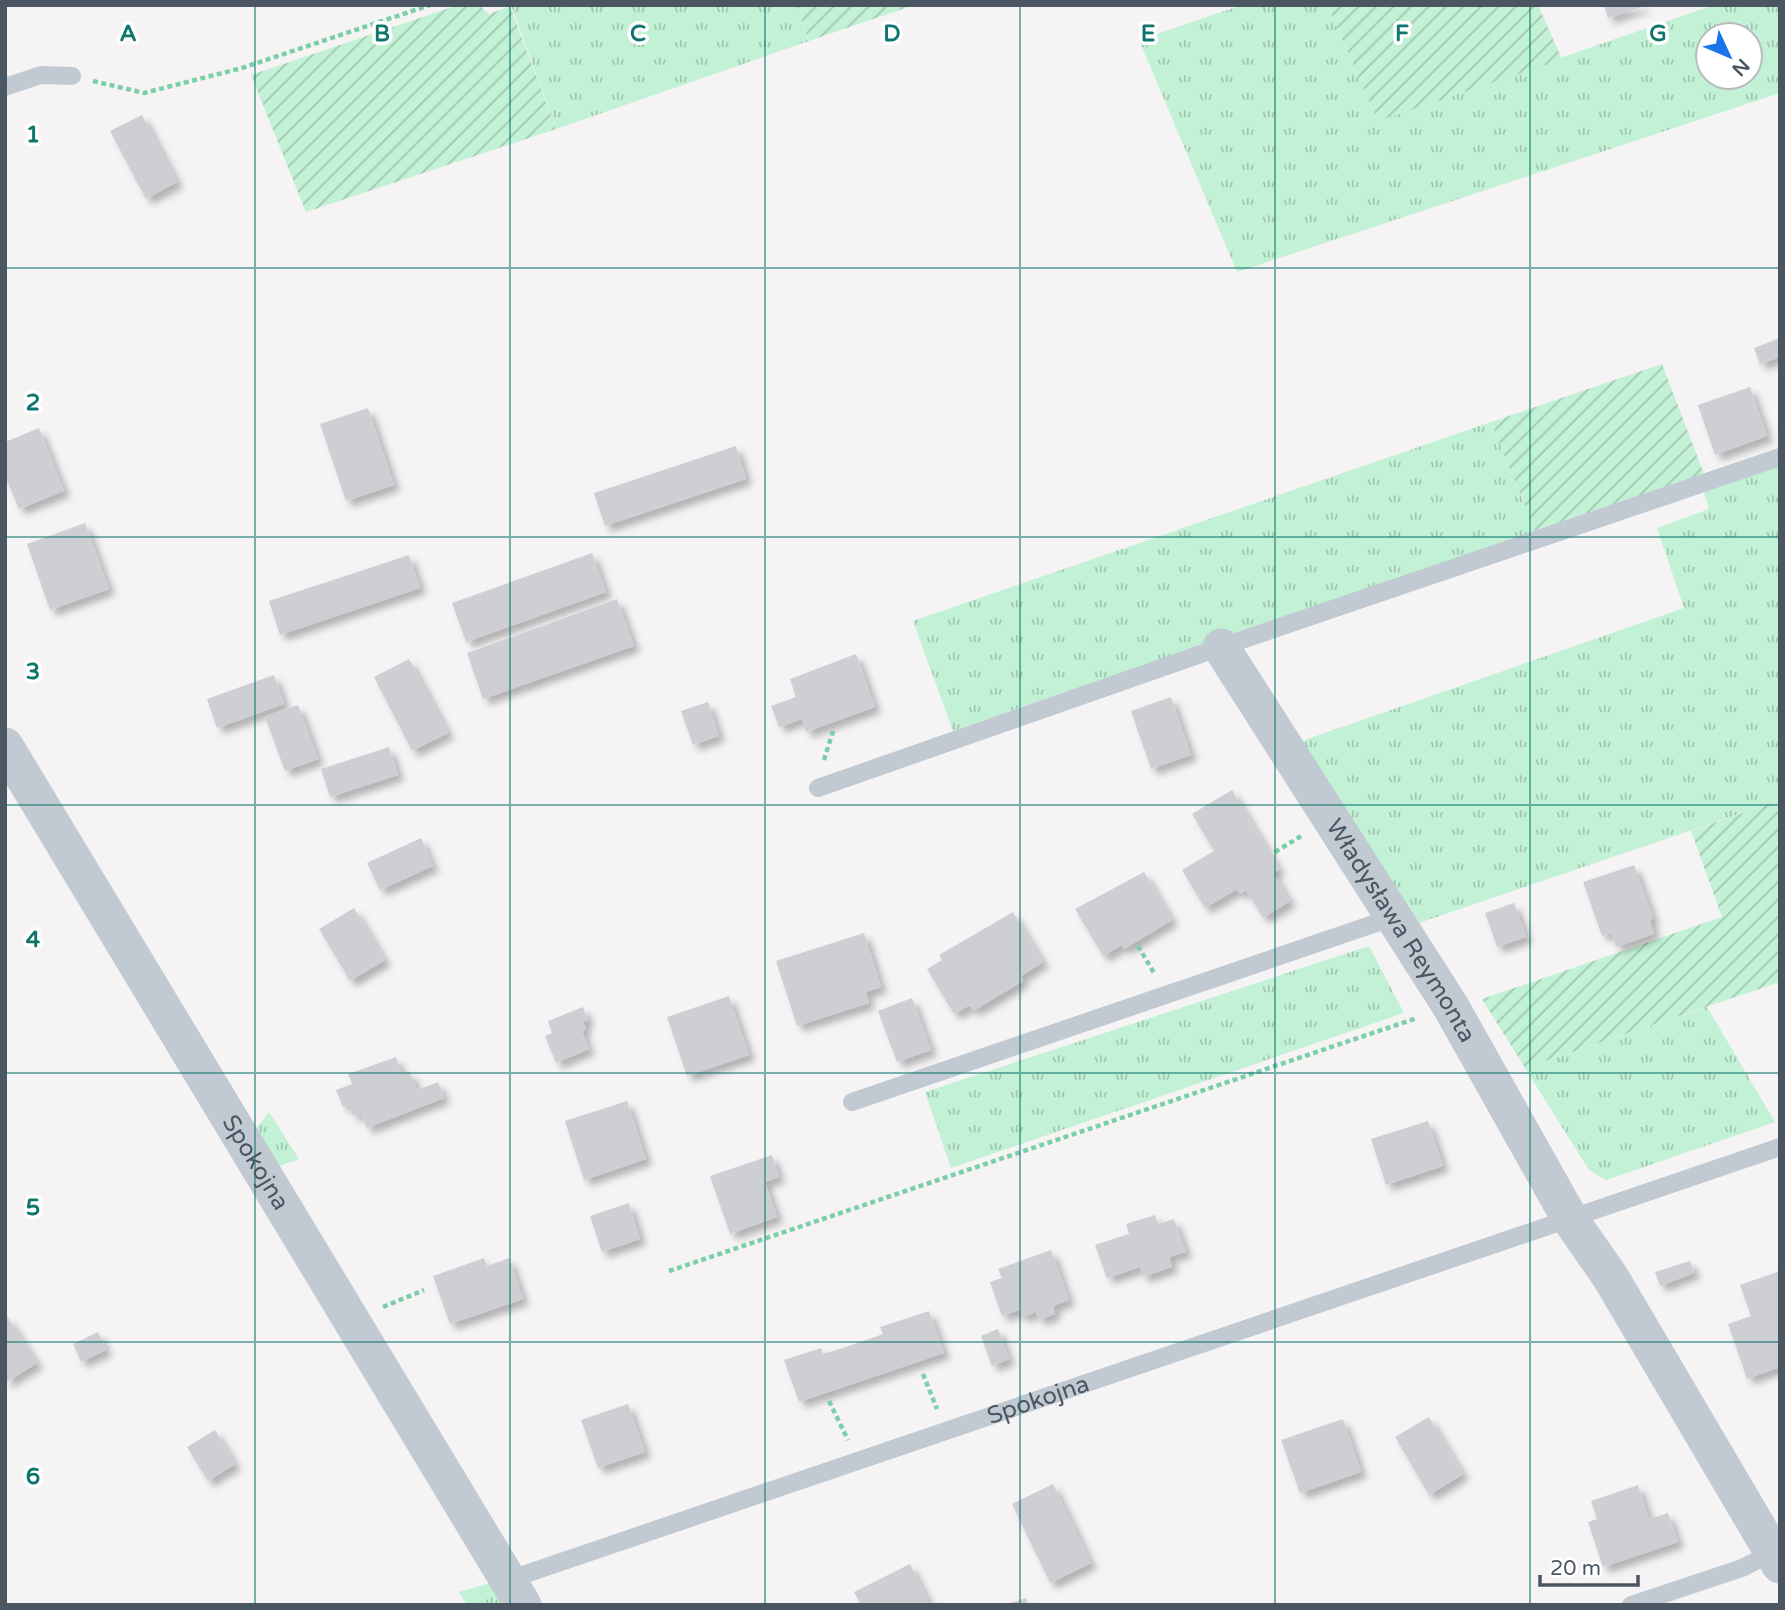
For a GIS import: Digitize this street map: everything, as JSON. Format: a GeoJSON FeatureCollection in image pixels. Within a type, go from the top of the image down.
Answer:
{"type":"FeatureCollection","features":[{"type":"Feature","properties":{"kind":"street","name":"Władysława Reymonta"},"geometry":{"type":"LineString","coordinates":[[1221,647],[1451,1007],[1570,1219],[1611,1278],[1776,1559]]}},
{"type":"Feature","properties":{"kind":"street","name":"Spokojna"},"geometry":{"type":"LineString","coordinates":[[5,746],[515,1592]]}},
{"type":"Feature","properties":{"kind":"lane"},"geometry":{"type":"LineString","coordinates":[[5,87],[41,75],[72,76]]}},
{"type":"Feature","properties":{"kind":"lane"},"geometry":{"type":"LineString","coordinates":[[818,788],[1221,647],[1780,457]]}},
{"type":"Feature","properties":{"kind":"lane"},"geometry":{"type":"LineString","coordinates":[[852,1102],[1394,917]]}},
{"type":"Feature","properties":{"kind":"lane"},"geometry":{"type":"LineString","coordinates":[[1570,1219],[1780,1147]]}},
{"type":"Feature","properties":{"kind":"lane","name":"Spokojna"},"geometry":{"type":"LineString","coordinates":[[515,1592],[855,1461],[1570,1219]]}},
{"type":"Feature","properties":{"kind":"lane","name":"Władysława Reymonta"},"geometry":{"type":"LineString","coordinates":[[1631,1605],[1776,1559]]}},
{"type":"Feature","properties":{"kind":"path"},"geometry":{"type":"LineString","coordinates":[[72,76],[144,93],[242,68],[430,5]]}},
{"type":"Feature","properties":{"kind":"path"},"geometry":{"type":"LineString","coordinates":[[669,1271],[1451,1007]]}},
{"type":"Feature","properties":{"kind":"path"},"geometry":{"type":"LineString","coordinates":[[923,1374],[944,1430]]}},
{"type":"Feature","properties":{"kind":"path"},"geometry":{"type":"LineString","coordinates":[[829,1401],[844,1428],[855,1461]]}},
{"type":"Feature","properties":{"kind":"green space"},"geometry":{"type":"Polygon","coordinates":[[[458,5],[479,5],[489,14],[510,6],[556,129],[306,212],[251,75],[458,5]]]}},
{"type":"Feature","properties":{"kind":"green space"},"geometry":{"type":"Polygon","coordinates":[[[511,5],[796,5],[809,41],[556,129],[511,5]]]}},
{"type":"Feature","properties":{"kind":"green space"},"geometry":{"type":"Polygon","coordinates":[[[796,5],[914,5],[809,41],[796,5]]]}},
{"type":"Feature","properties":{"kind":"green space"},"geometry":{"type":"Polygon","coordinates":[[[1242,5],[1327,5],[1378,121],[1714,5],[1780,5],[1780,93],[1237,272],[1139,40],[1242,5]]]}},
{"type":"Feature","properties":{"kind":"green space"},"geometry":{"type":"Polygon","coordinates":[[[1327,5],[1538,5],[1562,59],[1378,121],[1327,5]]]}},
{"type":"Feature","properties":{"kind":"green space"},"geometry":{"type":"Polygon","coordinates":[[[1662,364],[1704,474],[1535,531],[1491,422],[1662,364]]]}},
{"type":"Feature","properties":{"kind":"green space"},"geometry":{"type":"Polygon","coordinates":[[[1491,422],[1535,531],[953,731],[913,621],[1491,422]]]}},
{"type":"Feature","properties":{"kind":"green space"},"geometry":{"type":"Polygon","coordinates":[[[1780,466],[1780,800],[1410,926],[1296,743],[1684,608],[1657,528],[1709,509],[1704,492],[1780,466]]]}},
{"type":"Feature","properties":{"kind":"green space"},"geometry":{"type":"Polygon","coordinates":[[[1780,800],[1780,982],[1525,1068],[1482,999],[1722,917],[1691,831],[1780,800]]]}},
{"type":"Feature","properties":{"kind":"green space"},"geometry":{"type":"Polygon","coordinates":[[[1369,946],[1404,1013],[951,1168],[925,1092],[1369,946]]]}},
{"type":"Feature","properties":{"kind":"green space"},"geometry":{"type":"Polygon","coordinates":[[[1707,1007],[1775,1122],[1606,1180],[1589,1170],[1525,1068],[1707,1007]]]}},
{"type":"Feature","properties":{"kind":"green space"},"geometry":{"type":"Polygon","coordinates":[[[269,1112],[299,1159],[274,1168],[253,1133],[269,1112]]]}},
{"type":"Feature","properties":{"kind":"green space"},"geometry":{"type":"Polygon","coordinates":[[[494,1582],[508,1605],[467,1605],[459,1592],[494,1582]]]}},
{"type":"Feature","properties":{"kind":"building"},"geometry":{"type":"Polygon","coordinates":[[[1604,5],[1645,5],[1645,6],[1608,18],[1604,5]]]}},
{"type":"Feature","properties":{"kind":"building"},"geometry":{"type":"Polygon","coordinates":[[[142,115],[177,182],[146,199],[110,131],[142,115]]]}},
{"type":"Feature","properties":{"kind":"building"},"geometry":{"type":"Polygon","coordinates":[[[1780,338],[1780,357],[1760,364],[1754,348],[1780,338]]]}},
{"type":"Feature","properties":{"kind":"building"},"geometry":{"type":"Polygon","coordinates":[[[1750,387],[1767,436],[1715,455],[1698,405],[1750,387]]]}},
{"type":"Feature","properties":{"kind":"building"},"geometry":{"type":"Polygon","coordinates":[[[368,408],[394,485],[346,501],[320,424],[368,408]]]}},
{"type":"Feature","properties":{"kind":"building"},"geometry":{"type":"Polygon","coordinates":[[[39,428],[64,491],[19,509],[5,476],[5,442],[39,428]]]}},
{"type":"Feature","properties":{"kind":"building"},"geometry":{"type":"Polygon","coordinates":[[[736,446],[746,479],[605,526],[594,493],[736,446]]]}},
{"type":"Feature","properties":{"kind":"building"},"geometry":{"type":"Polygon","coordinates":[[[85,523],[109,589],[50,610],[27,544],[85,523]]]}},
{"type":"Feature","properties":{"kind":"building"},"geometry":{"type":"Polygon","coordinates":[[[592,553],[606,592],[466,642],[452,603],[592,553]]]}},
{"type":"Feature","properties":{"kind":"building"},"geometry":{"type":"Polygon","coordinates":[[[409,555],[420,588],[280,635],[269,601],[409,555]]]}},
{"type":"Feature","properties":{"kind":"building"},"geometry":{"type":"Polygon","coordinates":[[[617,599],[634,646],[483,699],[467,653],[617,599]]]}},
{"type":"Feature","properties":{"kind":"building"},"geometry":{"type":"Polygon","coordinates":[[[856,654],[875,707],[806,732],[802,719],[779,727],[771,706],[796,697],[790,679],[856,654]]]}},
{"type":"Feature","properties":{"kind":"building"},"geometry":{"type":"Polygon","coordinates":[[[409,659],[448,733],[412,751],[374,677],[409,659]]]}},
{"type":"Feature","properties":{"kind":"building"},"geometry":{"type":"Polygon","coordinates":[[[274,675],[284,704],[217,728],[207,699],[274,675]]]}},
{"type":"Feature","properties":{"kind":"building"},"geometry":{"type":"Polygon","coordinates":[[[1171,697],[1191,755],[1151,769],[1131,711],[1171,697]]]}},
{"type":"Feature","properties":{"kind":"building"},"geometry":{"type":"Polygon","coordinates":[[[708,702],[719,736],[693,745],[681,711],[708,702]]]}},
{"type":"Feature","properties":{"kind":"building"},"geometry":{"type":"Polygon","coordinates":[[[298,705],[318,759],[285,771],[265,717],[298,705]]]}},
{"type":"Feature","properties":{"kind":"building"},"geometry":{"type":"Polygon","coordinates":[[[389,747],[398,775],[330,797],[321,769],[389,747]]]}},
{"type":"Feature","properties":{"kind":"building"},"geometry":{"type":"Polygon","coordinates":[[[1232,790],[1279,869],[1273,873],[1290,901],[1263,918],[1246,890],[1240,894],[1237,889],[1205,908],[1182,870],[1214,851],[1192,814],[1232,790]]]}},
{"type":"Feature","properties":{"kind":"building"},"geometry":{"type":"Polygon","coordinates":[[[421,838],[433,866],[380,890],[367,863],[421,838]]]}},
{"type":"Feature","properties":{"kind":"building"},"geometry":{"type":"Polygon","coordinates":[[[1634,865],[1653,918],[1650,920],[1654,934],[1616,947],[1611,933],[1602,936],[1583,882],[1634,865]]]}},
{"type":"Feature","properties":{"kind":"building"},"geometry":{"type":"Polygon","coordinates":[[[1144,872],[1172,920],[1124,949],[1122,945],[1103,956],[1075,909],[1144,872]]]}},
{"type":"Feature","properties":{"kind":"building"},"geometry":{"type":"Polygon","coordinates":[[[1514,903],[1526,937],[1497,947],[1485,913],[1514,903]]]}},
{"type":"Feature","properties":{"kind":"building"},"geometry":{"type":"Polygon","coordinates":[[[354,908],[385,960],[350,981],[319,929],[354,908]]]}},
{"type":"Feature","properties":{"kind":"building"},"geometry":{"type":"Polygon","coordinates":[[[1013,912],[1043,962],[1021,976],[1023,981],[973,1011],[970,1005],[954,1014],[927,969],[942,960],[939,955],[1013,912]]]}},
{"type":"Feature","properties":{"kind":"building"},"geometry":{"type":"Polygon","coordinates":[[[864,933],[881,987],[866,992],[869,1003],[797,1026],[776,961],[864,933]]]}},
{"type":"Feature","properties":{"kind":"building"},"geometry":{"type":"Polygon","coordinates":[[[729,996],[749,1055],[687,1076],[667,1017],[729,996]]]}},
{"type":"Feature","properties":{"kind":"building"},"geometry":{"type":"Polygon","coordinates":[[[912,998],[931,1050],[897,1062],[878,1011],[912,998]]]}},
{"type":"Feature","properties":{"kind":"building"},"geometry":{"type":"Polygon","coordinates":[[[583,1007],[588,1020],[583,1022],[586,1029],[582,1031],[589,1049],[556,1063],[545,1036],[552,1033],[548,1021],[583,1007]]]}},
{"type":"Feature","properties":{"kind":"building"},"geometry":{"type":"Polygon","coordinates":[[[396,1057],[402,1074],[410,1072],[417,1090],[438,1082],[444,1098],[367,1128],[361,1114],[353,1116],[349,1104],[343,1107],[336,1090],[352,1084],[348,1074],[396,1057]]]}},
{"type":"Feature","properties":{"kind":"building"},"geometry":{"type":"Polygon","coordinates":[[[627,1101],[646,1159],[584,1180],[565,1121],[627,1101]]]}},
{"type":"Feature","properties":{"kind":"building"},"geometry":{"type":"Polygon","coordinates":[[[1428,1121],[1443,1166],[1386,1185],[1371,1139],[1428,1121]]]}},
{"type":"Feature","properties":{"kind":"building"},"geometry":{"type":"Polygon","coordinates":[[[772,1155],[779,1177],[765,1182],[777,1217],[730,1234],[710,1176],[772,1155]]]}},
{"type":"Feature","properties":{"kind":"building"},"geometry":{"type":"Polygon","coordinates":[[[629,1203],[640,1239],[602,1252],[590,1216],[629,1203]]]}},
{"type":"Feature","properties":{"kind":"building"},"geometry":{"type":"Polygon","coordinates":[[[1155,1215],[1158,1224],[1174,1219],[1186,1252],[1169,1257],[1172,1267],[1143,1277],[1140,1267],[1107,1278],[1095,1245],[1129,1234],[1126,1224],[1155,1215]]]}},
{"type":"Feature","properties":{"kind":"building"},"geometry":{"type":"Polygon","coordinates":[[[1051,1250],[1069,1300],[1053,1306],[1055,1314],[1039,1320],[1036,1312],[1022,1317],[1019,1310],[1002,1316],[990,1282],[1002,1278],[998,1269],[1051,1250]]]}},
{"type":"Feature","properties":{"kind":"building"},"geometry":{"type":"Polygon","coordinates":[[[484,1258],[487,1266],[509,1258],[523,1299],[450,1324],[433,1276],[484,1258]]]}},
{"type":"Feature","properties":{"kind":"building"},"geometry":{"type":"Polygon","coordinates":[[[1690,1261],[1694,1273],[1660,1286],[1655,1272],[1690,1261]]]}},
{"type":"Feature","properties":{"kind":"building"},"geometry":{"type":"Polygon","coordinates":[[[1780,1271],[1780,1367],[1747,1379],[1728,1324],[1751,1316],[1740,1285],[1780,1271]]]}},
{"type":"Feature","properties":{"kind":"building"},"geometry":{"type":"Polygon","coordinates":[[[929,1311],[944,1353],[799,1402],[784,1360],[821,1348],[823,1354],[849,1346],[883,1334],[880,1327],[929,1311]]]}},
{"type":"Feature","properties":{"kind":"building"},"geometry":{"type":"Polygon","coordinates":[[[5,1313],[37,1363],[5,1383],[5,1313]]]}},
{"type":"Feature","properties":{"kind":"building"},"geometry":{"type":"Polygon","coordinates":[[[998,1329],[1009,1359],[992,1366],[981,1336],[998,1329]]]}},
{"type":"Feature","properties":{"kind":"building"},"geometry":{"type":"Polygon","coordinates":[[[98,1332],[106,1350],[81,1362],[73,1344],[98,1332]]]}},
{"type":"Feature","properties":{"kind":"building"},"geometry":{"type":"Polygon","coordinates":[[[628,1404],[645,1452],[598,1468],[581,1420],[628,1404]]]}},
{"type":"Feature","properties":{"kind":"building"},"geometry":{"type":"Polygon","coordinates":[[[1429,1417],[1463,1474],[1429,1495],[1395,1437],[1429,1417]]]}},
{"type":"Feature","properties":{"kind":"building"},"geometry":{"type":"Polygon","coordinates":[[[1343,1419],[1361,1472],[1300,1493],[1281,1440],[1343,1419]]]}},
{"type":"Feature","properties":{"kind":"building"},"geometry":{"type":"Polygon","coordinates":[[[215,1430],[235,1464],[208,1481],[187,1447],[215,1430]]]}},
{"type":"Feature","properties":{"kind":"building"},"geometry":{"type":"Polygon","coordinates":[[[1053,1484],[1091,1563],[1050,1583],[1012,1504],[1053,1484]]]}},
{"type":"Feature","properties":{"kind":"building"},"geometry":{"type":"Polygon","coordinates":[[[1638,1485],[1649,1519],[1668,1513],[1678,1542],[1603,1567],[1588,1522],[1597,1519],[1591,1501],[1638,1485]]]}},
{"type":"Feature","properties":{"kind":"building"},"geometry":{"type":"Polygon","coordinates":[[[910,1564],[930,1605],[861,1605],[854,1592],[910,1564]]]}},
{"type":"Feature","properties":{"kind":"building"},"geometry":{"type":"Polygon","coordinates":[[[1026,1598],[1028,1605],[1007,1605],[1007,1604],[1026,1598]]]}}]}
